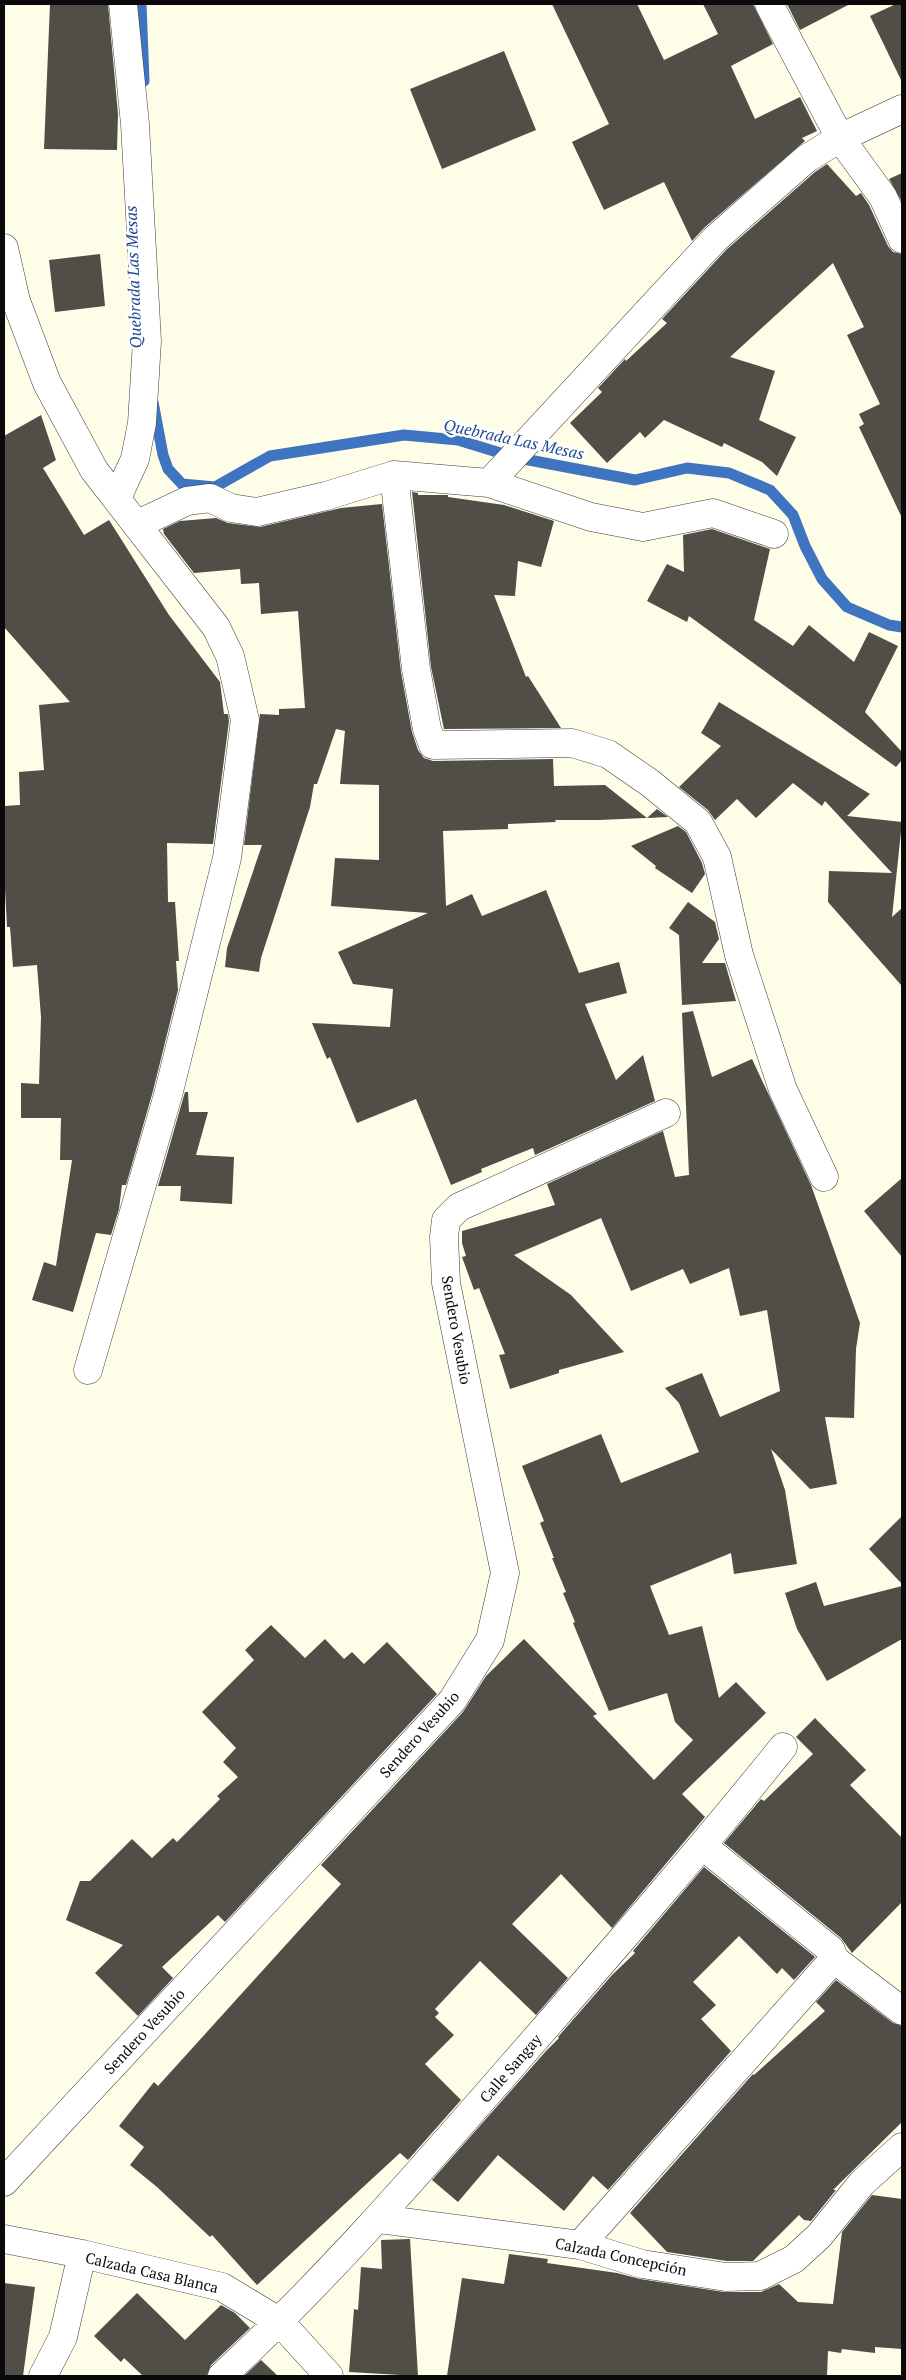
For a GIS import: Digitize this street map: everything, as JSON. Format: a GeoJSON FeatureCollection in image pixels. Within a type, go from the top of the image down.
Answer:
{"type":"FeatureCollection","features":[{"type":"Feature","properties":{"kind":"street"},"geometry":{"type":"LineString","coordinates":[[117,498],[135,459],[142,423],[147,342],[136,124],[122,4]]}},
{"type":"Feature","properties":{"kind":"street"},"geometry":{"type":"LineString","coordinates":[[769,4],[840,138],[883,197],[902,239]]}},
{"type":"Feature","properties":{"kind":"street"},"geometry":{"type":"LineString","coordinates":[[489,483],[715,239],[806,159],[840,138],[902,108]]}},
{"type":"Feature","properties":{"kind":"street"},"geometry":{"type":"LineString","coordinates":[[4,248],[16,301],[47,383],[94,470],[216,626],[230,656],[246,720],[227,858],[168,1095],[88,1370]]}},
{"type":"Feature","properties":{"kind":"street"},"geometry":{"type":"LineString","coordinates":[[138,524],[187,500],[210,498],[231,508],[257,512],[326,496],[394,475],[489,483],[591,518],[643,527],[714,513],[774,534]]}},
{"type":"Feature","properties":{"kind":"street"},"geometry":{"type":"LineString","coordinates":[[394,475],[416,669],[427,729],[433,745],[572,744],[608,754],[650,783],[698,822],[717,857],[739,956],[783,1090],[824,1177]]}},
{"type":"Feature","properties":{"kind":"street","name":"Sendero Vesubio"},"geometry":{"type":"LineString","coordinates":[[4,2182],[452,1701],[490,1640],[505,1573],[446,1283],[444,1237],[446,1220],[459,1207],[666,1113]]}},
{"type":"Feature","properties":{"kind":"street","name":"Calle Sangay"},"geometry":{"type":"LineString","coordinates":[[222,2376],[280,2322],[379,2218],[703,1846],[783,1747]]}},
{"type":"Feature","properties":{"kind":"street"},"geometry":{"type":"LineString","coordinates":[[703,1846],[831,1950],[834,1959],[902,2011]]}},
{"type":"Feature","properties":{"kind":"street"},"geometry":{"type":"LineString","coordinates":[[580,2245],[834,1959]]}},
{"type":"Feature","properties":{"kind":"street","name":"Calzada Concepción"},"geometry":{"type":"LineString","coordinates":[[379,2218],[580,2245],[642,2264],[726,2277],[760,2276],[794,2259],[819,2236],[862,2183],[902,2147]]}},
{"type":"Feature","properties":{"kind":"street","name":"Calzada Casa Blanca"},"geometry":{"type":"LineString","coordinates":[[4,2239],[82,2254],[222,2287],[280,2322],[329,2376]]}},
{"type":"Feature","properties":{"kind":"street"},"geometry":{"type":"LineString","coordinates":[[43,2376],[63,2336],[82,2254]]}},
{"type":"Feature","properties":{"kind":"building"},"geometry":{"type":"Polygon","coordinates":[[[50,4],[108,4],[118,114],[117,150],[44,149],[50,4]]]}},
{"type":"Feature","properties":{"kind":"building"},"geometry":{"type":"Polygon","coordinates":[[[552,4],[637,4],[664,60],[718,34],[703,4],[753,4],[773,44],[731,66],[755,119],[800,97],[817,131],[802,138],[805,141],[705,227],[692,241],[664,182],[604,210],[572,142],[609,124],[552,4]]]}},
{"type":"Feature","properties":{"kind":"building"},"geometry":{"type":"Polygon","coordinates":[[[787,4],[850,4],[800,30],[787,4]]]}},
{"type":"Feature","properties":{"kind":"building"},"geometry":{"type":"Polygon","coordinates":[[[896,4],[902,4],[902,82],[870,16],[896,4]]]}},
{"type":"Feature","properties":{"kind":"building"},"geometry":{"type":"Polygon","coordinates":[[[504,51],[536,130],[442,169],[410,89],[504,51]]]}},
{"type":"Feature","properties":{"kind":"building"},"geometry":{"type":"Polygon","coordinates":[[[827,164],[856,196],[861,193],[869,205],[888,246],[893,252],[902,254],[902,518],[859,427],[864,424],[859,414],[880,404],[847,335],[864,327],[833,263],[730,357],[775,371],[759,420],[796,437],[777,476],[762,462],[724,443],[722,447],[664,420],[645,438],[640,432],[607,463],[570,423],[602,392],[598,388],[625,359],[626,361],[667,323],[662,319],[726,250],[815,172],[827,164]]]}},
{"type":"Feature","properties":{"kind":"building"},"geometry":{"type":"Polygon","coordinates":[[[902,173],[902,202],[889,179],[902,173]]]}},
{"type":"Feature","properties":{"kind":"building"},"geometry":{"type":"Polygon","coordinates":[[[100,254],[105,306],[55,312],[49,260],[100,254]]]}},
{"type":"Feature","properties":{"kind":"building"},"geometry":{"type":"Polygon","coordinates":[[[41,415],[56,460],[43,468],[84,535],[109,520],[169,615],[220,682],[224,714],[228,714],[229,721],[213,844],[167,843],[168,902],[175,902],[179,961],[176,961],[178,990],[153,1091],[126,1185],[122,1185],[119,1209],[111,1235],[96,1233],[73,1312],[32,1300],[44,1262],[56,1266],[72,1160],[60,1160],[61,1118],[21,1118],[21,1083],[39,1084],[41,1017],[37,965],[13,967],[10,927],[7,927],[4,869],[4,806],[20,805],[19,772],[44,770],[39,705],[70,702],[4,627],[4,436],[41,415]]]}},
{"type":"Feature","properties":{"kind":"building"},"geometry":{"type":"Polygon","coordinates":[[[412,492],[418,493],[418,495],[448,495],[448,497],[504,505],[554,521],[541,567],[518,561],[515,596],[494,595],[526,677],[528,676],[561,728],[444,729],[431,667],[412,492]]]}},
{"type":"Feature","properties":{"kind":"building"},"geometry":{"type":"Polygon","coordinates":[[[382,504],[401,672],[412,732],[418,750],[424,758],[433,761],[553,759],[554,786],[605,785],[647,818],[555,820],[556,822],[508,824],[508,829],[443,831],[446,906],[472,894],[482,916],[546,890],[579,973],[619,962],[627,993],[585,1004],[616,1080],[643,1055],[655,1101],[535,1155],[533,1148],[481,1169],[482,1172],[451,1185],[416,1099],[357,1123],[330,1057],[327,1059],[312,1023],[390,1027],[393,989],[353,984],[338,952],[428,913],[331,906],[335,858],[379,860],[379,785],[340,784],[345,731],[336,729],[317,784],[314,784],[310,807],[261,958],[259,972],[225,967],[227,948],[262,845],[244,845],[260,714],[279,715],[279,709],[305,708],[298,611],[261,614],[259,583],[241,584],[240,569],[194,573],[164,534],[163,529],[180,521],[216,518],[228,523],[260,527],[341,508],[382,504]]]}},
{"type":"Feature","properties":{"kind":"building"},"geometry":{"type":"Polygon","coordinates":[[[712,529],[770,549],[754,620],[793,646],[809,625],[854,662],[869,632],[898,646],[865,712],[902,752],[902,760],[896,767],[689,616],[687,622],[647,601],[667,564],[684,572],[683,535],[712,529]]]}},
{"type":"Feature","properties":{"kind":"building"},"geometry":{"type":"Polygon","coordinates":[[[719,702],[870,794],[847,816],[902,822],[892,917],[902,908],[902,986],[828,902],[829,871],[892,873],[825,801],[822,806],[793,783],[756,818],[737,799],[715,820],[708,810],[679,787],[721,746],[701,733],[719,702]]]}},
{"type":"Feature","properties":{"kind":"building"},"geometry":{"type":"Polygon","coordinates":[[[657,809],[668,817],[647,818],[657,809]]]}},
{"type":"Feature","properties":{"kind":"building"},"geometry":{"type":"Polygon","coordinates":[[[678,826],[686,832],[702,863],[705,874],[692,893],[655,868],[656,866],[631,846],[678,826]]]}},
{"type":"Feature","properties":{"kind":"building"},"geometry":{"type":"Polygon","coordinates":[[[688,902],[715,922],[719,939],[702,963],[725,963],[736,1001],[682,1005],[679,935],[669,928],[688,902]]]}},
{"type":"Feature","properties":{"kind":"building"},"geometry":{"type":"Polygon","coordinates":[[[693,1011],[712,1077],[752,1059],[811,1185],[860,1323],[856,1349],[854,1418],[825,1417],[837,1484],[810,1489],[771,1449],[785,1490],[797,1564],[734,1574],[731,1553],[650,1586],[669,1635],[702,1626],[719,1698],[736,1682],[766,1713],[682,1794],[705,1817],[612,1928],[561,1874],[512,1924],[568,1978],[536,2015],[480,1961],[435,2009],[439,2013],[435,2017],[454,2035],[425,2064],[461,2100],[408,2160],[400,2153],[257,2285],[212,2235],[210,2237],[157,2187],[130,2165],[144,2147],[119,2126],[154,2082],[158,2086],[341,1884],[321,1865],[463,1712],[486,1676],[524,1639],[597,1714],[593,1716],[654,1780],[693,1740],[675,1722],[667,1693],[609,1711],[573,1623],[575,1622],[563,1593],[566,1592],[540,1523],[544,1521],[522,1466],[601,1434],[621,1483],[699,1452],[679,1403],[665,1388],[702,1373],[720,1417],[780,1391],[767,1310],[740,1316],[729,1268],[690,1284],[683,1269],[631,1291],[601,1218],[514,1255],[571,1295],[624,1352],[559,1370],[559,1373],[510,1389],[499,1355],[505,1354],[479,1288],[474,1290],[462,1257],[466,1256],[462,1243],[462,1231],[555,1205],[547,1184],[663,1131],[675,1177],[689,1175],[682,1013],[693,1011]]]}},
{"type":"Feature","properties":{"kind":"building"},"geometry":{"type":"Polygon","coordinates":[[[185,1092],[188,1092],[189,1112],[208,1112],[196,1155],[234,1157],[232,1204],[180,1201],[181,1186],[158,1186],[185,1092]]]}},
{"type":"Feature","properties":{"kind":"building"},"geometry":{"type":"Polygon","coordinates":[[[902,1178],[902,1257],[864,1211],[902,1178]]]}},
{"type":"Feature","properties":{"kind":"building"},"geometry":{"type":"Polygon","coordinates":[[[902,1516],[902,1584],[869,1549],[902,1516]]]}},
{"type":"Feature","properties":{"kind":"building"},"geometry":{"type":"Polygon","coordinates":[[[816,1582],[824,1606],[902,1586],[902,1639],[827,1681],[797,1629],[785,1593],[816,1582]]]}},
{"type":"Feature","properties":{"kind":"building"},"geometry":{"type":"Polygon","coordinates":[[[271,1625],[305,1658],[325,1639],[344,1659],[352,1652],[364,1664],[387,1642],[437,1694],[225,1922],[218,1915],[162,1967],[173,1978],[138,2016],[95,1973],[123,1945],[66,1920],[80,1881],[90,1881],[132,1839],[152,1858],[173,1838],[177,1842],[220,1799],[217,1796],[238,1777],[223,1762],[236,1748],[202,1712],[254,1660],[245,1650],[271,1625]]]}},
{"type":"Feature","properties":{"kind":"building"},"geometry":{"type":"Polygon","coordinates":[[[815,1718],[866,1770],[850,1785],[902,1838],[902,1902],[852,1953],[841,1938],[724,1843],[761,1799],[764,1801],[813,1754],[796,1737],[815,1718]]]}},
{"type":"Feature","properties":{"kind":"building"},"geometry":{"type":"Polygon","coordinates":[[[704,1867],[815,1957],[794,1980],[782,1968],[777,1974],[739,1936],[693,1982],[716,2005],[701,2019],[731,2051],[608,2190],[593,2176],[564,2211],[498,2155],[458,2202],[432,2180],[559,2038],[612,1975],[635,1953],[633,1951],[704,1867]]]}},
{"type":"Feature","properties":{"kind":"building"},"geometry":{"type":"Polygon","coordinates":[[[836,1980],[893,2023],[902,2026],[902,2122],[833,2190],[836,2190],[811,2221],[804,2220],[799,2215],[753,2261],[727,2261],[667,2252],[630,2213],[753,2074],[825,2011],[816,2002],[836,1980]]]}},
{"type":"Feature","properties":{"kind":"building"},"geometry":{"type":"Polygon","coordinates":[[[872,2195],[902,2199],[902,2349],[875,2347],[875,2353],[842,2349],[841,2353],[828,2351],[827,2376],[447,2376],[462,2278],[504,2284],[509,2254],[548,2259],[547,2263],[724,2292],[761,2292],[779,2284],[798,2302],[833,2304],[842,2232],[872,2195]]]}},
{"type":"Feature","properties":{"kind":"building"},"geometry":{"type":"Polygon","coordinates":[[[410,2239],[418,2376],[349,2372],[354,2309],[358,2310],[361,2267],[382,2269],[381,2240],[410,2239]]]}},
{"type":"Feature","properties":{"kind":"building"},"geometry":{"type":"Polygon","coordinates":[[[4,2283],[35,2287],[23,2376],[4,2376],[4,2283]]]}},
{"type":"Feature","properties":{"kind":"building"},"geometry":{"type":"Polygon","coordinates":[[[137,2293],[185,2340],[221,2305],[235,2313],[250,2328],[211,2365],[207,2376],[143,2376],[124,2358],[121,2362],[94,2336],[137,2293]]]}},
{"type":"Feature","properties":{"kind":"building"},"geometry":{"type":"Polygon","coordinates":[[[261,2360],[278,2376],[244,2376],[261,2360]]]}},
{"type":"Feature","properties":{"kind":"waterway","name":"Quebrada Las Mesas"},"geometry":{"type":"LineString","coordinates":[[141,4],[144,81]]}},
{"type":"Feature","properties":{"kind":"waterway","name":"Quebrada Las Mesas"},"geometry":{"type":"LineString","coordinates":[[153,402],[163,455],[168,469],[182,484],[215,487],[270,456],[404,435],[458,440],[513,457],[635,480],[687,468],[729,473],[770,490],[793,515],[805,546],[822,579],[847,607],[889,625],[902,627]]}}]}
